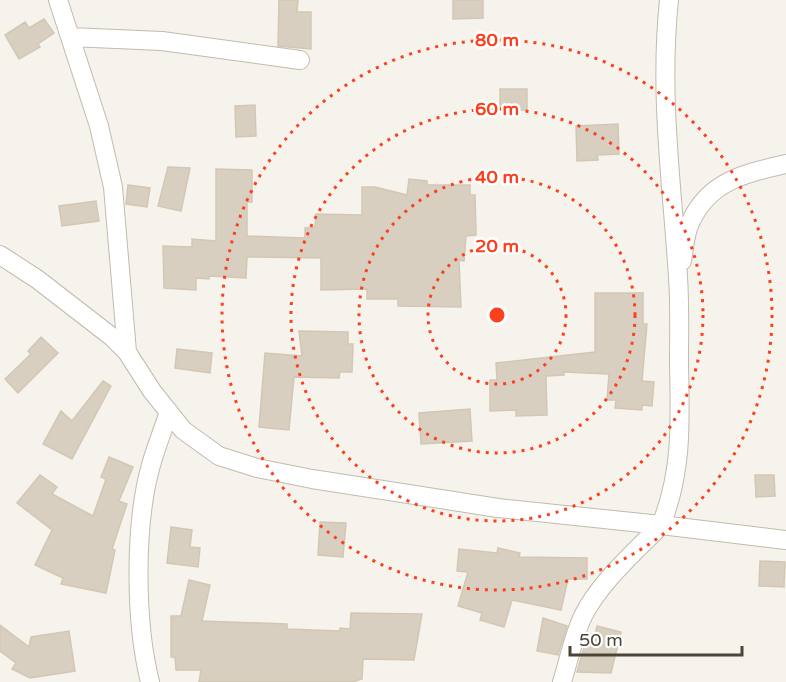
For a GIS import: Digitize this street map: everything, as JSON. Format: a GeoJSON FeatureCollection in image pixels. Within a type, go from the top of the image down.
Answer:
{"type":"FeatureCollection","features":[{"type":"Feature","properties":{"kind":"street"},"geometry":{"type":"LineString","coordinates":[[58,0],[99,126],[113,187],[127,352]]}},
{"type":"Feature","properties":{"kind":"street"},"geometry":{"type":"LineString","coordinates":[[562,682],[575,635],[584,614],[599,592],[661,525],[674,493],[680,438],[678,278],[664,109],[665,35],[669,0]]}},
{"type":"Feature","properties":{"kind":"street"},"geometry":{"type":"LineString","coordinates":[[70,37],[162,41],[300,60]]}},
{"type":"Feature","properties":{"kind":"street"},"geometry":{"type":"LineString","coordinates":[[678,278],[690,221],[711,192],[741,174],[786,164]]}},
{"type":"Feature","properties":{"kind":"street"},"geometry":{"type":"LineString","coordinates":[[0,255],[37,279],[127,352],[183,430],[212,452],[257,468],[498,508],[786,540]]}},
{"type":"Feature","properties":{"kind":"street"},"geometry":{"type":"LineString","coordinates":[[150,682],[141,626],[142,522],[150,467],[169,412]]}},
{"type":"Feature","properties":{"kind":"building"},"geometry":{"type":"Polygon","coordinates":[[[279,0],[298,0],[297,12],[311,12],[311,49],[278,46],[279,0]]]}},
{"type":"Feature","properties":{"kind":"building"},"geometry":{"type":"Polygon","coordinates":[[[453,0],[483,0],[483,18],[453,19],[453,0]]]}},
{"type":"Feature","properties":{"kind":"building"},"geometry":{"type":"Polygon","coordinates":[[[44,19],[54,33],[38,44],[40,47],[19,59],[5,35],[25,22],[29,28],[44,19]]]}},
{"type":"Feature","properties":{"kind":"building"},"geometry":{"type":"Polygon","coordinates":[[[500,89],[527,89],[527,110],[500,110],[500,89]]]}},
{"type":"Feature","properties":{"kind":"building"},"geometry":{"type":"Polygon","coordinates":[[[255,105],[256,136],[236,137],[235,106],[255,105]]]}},
{"type":"Feature","properties":{"kind":"building"},"geometry":{"type":"Polygon","coordinates":[[[618,124],[619,154],[597,155],[598,160],[577,161],[576,126],[618,124]]]}},
{"type":"Feature","properties":{"kind":"building"},"geometry":{"type":"Polygon","coordinates":[[[168,167],[190,168],[181,211],[158,206],[168,167]]]}},
{"type":"Feature","properties":{"kind":"building"},"geometry":{"type":"Polygon","coordinates":[[[216,169],[252,170],[252,202],[247,202],[247,236],[305,238],[305,228],[315,227],[316,214],[362,215],[362,187],[375,187],[407,195],[409,179],[427,181],[427,185],[470,185],[470,195],[475,195],[476,235],[466,236],[464,261],[459,260],[461,307],[398,306],[398,299],[367,299],[367,289],[321,290],[321,258],[247,257],[246,278],[209,276],[209,279],[196,278],[196,290],[164,288],[163,246],[192,247],[192,239],[216,241],[216,169]]]}},
{"type":"Feature","properties":{"kind":"building"},"geometry":{"type":"Polygon","coordinates":[[[128,185],[150,188],[147,207],[126,204],[128,185]]]}},
{"type":"Feature","properties":{"kind":"building"},"geometry":{"type":"Polygon","coordinates":[[[96,201],[99,221],[62,226],[59,206],[96,201]]]}},
{"type":"Feature","properties":{"kind":"building"},"geometry":{"type":"Polygon","coordinates":[[[595,293],[643,293],[643,324],[647,324],[642,381],[654,382],[652,406],[642,405],[642,410],[615,408],[616,400],[607,400],[609,374],[563,372],[564,375],[546,376],[547,415],[516,416],[516,410],[490,411],[490,380],[497,380],[496,363],[595,352],[595,293]]]}},
{"type":"Feature","properties":{"kind":"building"},"geometry":{"type":"Polygon","coordinates":[[[299,331],[348,332],[348,344],[353,344],[352,372],[340,372],[339,378],[294,377],[289,430],[259,427],[265,353],[302,356],[299,331]]]}},
{"type":"Feature","properties":{"kind":"building"},"geometry":{"type":"Polygon","coordinates":[[[41,337],[58,353],[18,393],[5,379],[31,354],[28,351],[41,337]]]}},
{"type":"Feature","properties":{"kind":"building"},"geometry":{"type":"Polygon","coordinates":[[[177,349],[212,353],[210,373],[175,368],[177,349]]]}},
{"type":"Feature","properties":{"kind":"building"},"geometry":{"type":"Polygon","coordinates":[[[103,381],[111,386],[72,459],[43,444],[61,411],[72,421],[103,381]]]}},
{"type":"Feature","properties":{"kind":"building"},"geometry":{"type":"Polygon","coordinates":[[[470,409],[472,441],[421,444],[419,413],[470,409]]]}},
{"type":"Feature","properties":{"kind":"building"},"geometry":{"type":"Polygon","coordinates":[[[109,457],[133,467],[119,501],[127,504],[112,549],[115,550],[106,593],[61,584],[63,578],[35,565],[52,530],[17,503],[40,475],[57,487],[52,494],[93,516],[106,479],[101,477],[109,457]]]}},
{"type":"Feature","properties":{"kind":"building"},"geometry":{"type":"Polygon","coordinates":[[[755,475],[774,475],[775,496],[756,497],[755,475]]]}},
{"type":"Feature","properties":{"kind":"building"},"geometry":{"type":"Polygon","coordinates":[[[320,522],[346,523],[343,557],[318,555],[320,522]]]}},
{"type":"Feature","properties":{"kind":"building"},"geometry":{"type":"Polygon","coordinates":[[[171,527],[192,530],[190,547],[200,548],[198,567],[167,563],[171,527]]]}},
{"type":"Feature","properties":{"kind":"building"},"geometry":{"type":"Polygon","coordinates":[[[498,548],[520,553],[519,557],[587,558],[587,579],[568,579],[561,610],[512,600],[504,627],[480,620],[482,613],[458,606],[468,572],[457,571],[459,549],[497,553],[498,548]]]}},
{"type":"Feature","properties":{"kind":"building"},"geometry":{"type":"Polygon","coordinates":[[[760,561],[785,562],[784,587],[759,586],[760,561]]]}},
{"type":"Feature","properties":{"kind":"building"},"geometry":{"type":"Polygon","coordinates":[[[189,580],[210,585],[202,621],[287,624],[287,629],[340,631],[340,628],[350,629],[351,613],[422,614],[414,660],[363,659],[362,679],[352,682],[199,682],[201,670],[176,670],[175,657],[171,657],[171,616],[181,616],[189,580]]]}},
{"type":"Feature","properties":{"kind":"building"},"geometry":{"type":"Polygon","coordinates":[[[543,618],[567,626],[558,655],[537,651],[543,618]]]}},
{"type":"Feature","properties":{"kind":"building"},"geometry":{"type":"Polygon","coordinates":[[[0,625],[29,647],[31,637],[69,631],[75,671],[30,678],[12,669],[16,663],[0,651],[0,625]]]}},
{"type":"Feature","properties":{"kind":"building"},"geometry":{"type":"Polygon","coordinates":[[[597,626],[621,632],[611,673],[577,672],[588,633],[595,635],[597,626]]]}}]}
